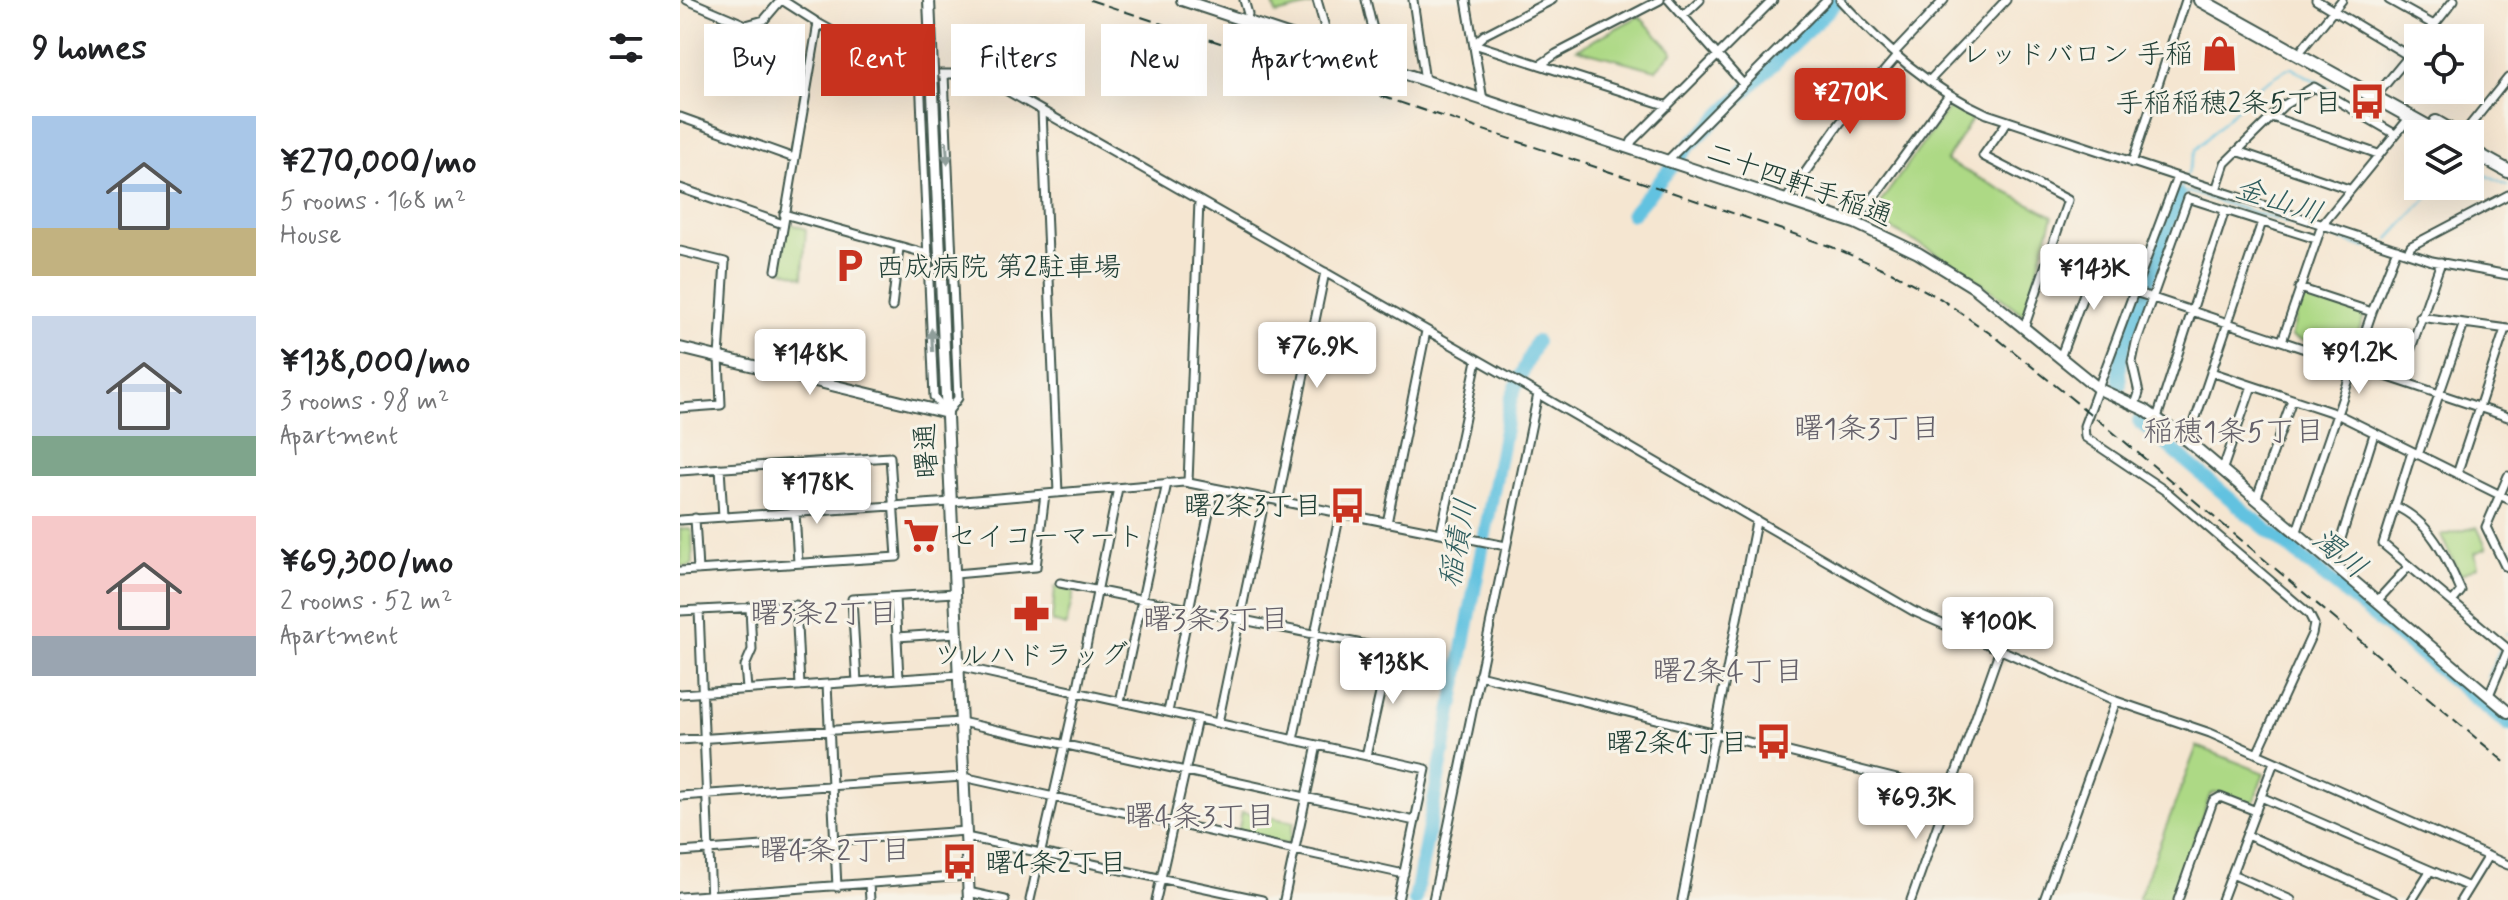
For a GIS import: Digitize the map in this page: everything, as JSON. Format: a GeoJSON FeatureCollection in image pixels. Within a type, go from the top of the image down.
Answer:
{"type":"FeatureCollection","features":[{"type":"Feature","properties":{"kind":"highway"},"geometry":{"type":"LineString","coordinates":[[2200,0],[2415,120]]}},
{"type":"Feature","properties":{"kind":"highway"},"geometry":{"type":"LineString","coordinates":[[2216,0],[2432,120]]}},
{"type":"Feature","properties":{"kind":"highway"},"geometry":{"type":"LineString","coordinates":[[2484,149],[2508,162]]}},
{"type":"Feature","properties":{"kind":"highway"},"geometry":{"type":"LineString","coordinates":[[2484,158],[2508,171]]}},
{"type":"Feature","properties":{"kind":"street"},"geometry":{"type":"LineString","coordinates":[[687,0],[746,25],[764,20],[782,0],[821,25]]}},
{"type":"Feature","properties":{"kind":"street"},"geometry":{"type":"LineString","coordinates":[[707,8],[712,0]]}},
{"type":"Feature","properties":{"kind":"street","name":"曙通"},"geometry":{"type":"LineString","coordinates":[[929,0],[969,896]]}},
{"type":"Feature","properties":{"kind":"street","name":"二十四軒手稲通"},"geometry":{"type":"LineString","coordinates":[[1182,0],[1252,24]]}},
{"type":"Feature","properties":{"kind":"street"},"geometry":{"type":"LineString","coordinates":[[1244,0],[1248,14],[1246,22]]}},
{"type":"Feature","properties":{"kind":"street"},"geometry":{"type":"LineString","coordinates":[[1317,0],[1324,24]]}},
{"type":"Feature","properties":{"kind":"street"},"geometry":{"type":"LineString","coordinates":[[1366,0],[1372,24]]}},
{"type":"Feature","properties":{"kind":"street"},"geometry":{"type":"LineString","coordinates":[[1413,0],[1425,81]]}},
{"type":"Feature","properties":{"kind":"street"},"geometry":{"type":"LineString","coordinates":[[1466,0],[1483,101]]}},
{"type":"Feature","properties":{"kind":"street"},"geometry":{"type":"LineString","coordinates":[[1474,44],[1484,35],[1552,0]]}},
{"type":"Feature","properties":{"kind":"street"},"geometry":{"type":"LineString","coordinates":[[1540,65],[1660,0]]}},
{"type":"Feature","properties":{"kind":"street"},"geometry":{"type":"LineString","coordinates":[[1669,0],[1743,84]]}},
{"type":"Feature","properties":{"kind":"street"},"geometry":{"type":"LineString","coordinates":[[1683,16],[1700,0]]}},
{"type":"Feature","properties":{"kind":"street"},"geometry":{"type":"LineString","coordinates":[[1629,148],[1632,141],[1773,0]]}},
{"type":"Feature","properties":{"kind":"street"},"geometry":{"type":"LineString","coordinates":[[1668,162],[1827,0]]}},
{"type":"Feature","properties":{"kind":"street"},"geometry":{"type":"LineString","coordinates":[[1785,201],[1840,123],[1895,54],[1944,0]]}},
{"type":"Feature","properties":{"kind":"street"},"geometry":{"type":"LineString","coordinates":[[1929,81],[2006,0]]}},
{"type":"Feature","properties":{"kind":"street"},"geometry":{"type":"LineString","coordinates":[[2132,163],[2186,0]]}},
{"type":"Feature","properties":{"kind":"street"},"geometry":{"type":"LineString","coordinates":[[2316,0],[2404,53]]}},
{"type":"Feature","properties":{"kind":"street"},"geometry":{"type":"LineString","coordinates":[[2303,48],[2342,0]]}},
{"type":"Feature","properties":{"kind":"street"},"geometry":{"type":"LineString","coordinates":[[2389,0],[2432,24]]}},
{"type":"Feature","properties":{"kind":"street"},"geometry":{"type":"LineString","coordinates":[[2435,24],[2454,0]]}},
{"type":"Feature","properties":{"kind":"street"},"geometry":{"type":"LineString","coordinates":[[1843,3],[1895,54],[1948,96],[2007,122],[2216,190],[2319,233]]}},
{"type":"Feature","properties":{"kind":"street"},"geometry":{"type":"LineString","coordinates":[[776,270],[818,23]]}},
{"type":"Feature","properties":{"kind":"street"},"geometry":{"type":"LineString","coordinates":[[1474,44],[1668,106]]}},
{"type":"Feature","properties":{"kind":"street"},"geometry":{"type":"LineString","coordinates":[[2380,91],[2404,62]]}},
{"type":"Feature","properties":{"kind":"street"},"geometry":{"type":"LineString","coordinates":[[935,75],[982,77],[1913,611],[2116,701],[2210,733],[2508,865]]}},
{"type":"Feature","properties":{"kind":"street"},"geometry":{"type":"LineString","coordinates":[[944,75],[958,398],[947,413]]}},
{"type":"Feature","properties":{"kind":"street","name":"二十四軒手稲通"},"geometry":{"type":"LineString","coordinates":[[1407,75],[1855,223],[1918,253],[1975,288],[2099,389],[2135,405],[2188,441],[2508,712]]}},
{"type":"Feature","properties":{"kind":"street"},"geometry":{"type":"LineString","coordinates":[[2474,120],[2508,78]]}},
{"type":"Feature","properties":{"kind":"street"},"geometry":{"type":"LineString","coordinates":[[2216,190],[2225,163],[2284,105],[2314,87],[2395,134]]}},
{"type":"Feature","properties":{"kind":"street"},"geometry":{"type":"LineString","coordinates":[[921,96],[934,397],[947,413]]}},
{"type":"Feature","properties":{"kind":"street"},"geometry":{"type":"LineString","coordinates":[[1855,223],[1948,96]]}},
{"type":"Feature","properties":{"kind":"street"},"geometry":{"type":"LineString","coordinates":[[1042,111],[1058,493]]}},
{"type":"Feature","properties":{"kind":"street"},"geometry":{"type":"LineString","coordinates":[[680,117],[794,158]]}},
{"type":"Feature","properties":{"kind":"street"},"geometry":{"type":"LineString","coordinates":[[2272,117],[2378,154]]}},
{"type":"Feature","properties":{"kind":"street"},"geometry":{"type":"LineString","coordinates":[[2282,341],[2319,233],[2349,189],[2410,117]]}},
{"type":"Feature","properties":{"kind":"street"},"geometry":{"type":"LineString","coordinates":[[2007,122],[1983,156],[2068,200],[2024,328]]}},
{"type":"Feature","properties":{"kind":"street"},"geometry":{"type":"LineString","coordinates":[[2237,151],[2349,189]]}},
{"type":"Feature","properties":{"kind":"street"},"geometry":{"type":"LineString","coordinates":[[2179,178],[2084,426],[2085,437],[2167,492],[2309,614],[2314,624],[2312,634],[2257,754]]}},
{"type":"Feature","properties":{"kind":"street"},"geometry":{"type":"LineString","coordinates":[[680,188],[783,224]]}},
{"type":"Feature","properties":{"kind":"street"},"geometry":{"type":"LineString","coordinates":[[2408,252],[2411,246],[2508,195]]}},
{"type":"Feature","properties":{"kind":"street"},"geometry":{"type":"LineString","coordinates":[[2135,405],[2139,393],[2132,362],[2136,343],[2150,296],[2188,198],[2262,222],[2508,275]]}},
{"type":"Feature","properties":{"kind":"street"},"geometry":{"type":"LineString","coordinates":[[1188,482],[1199,201]]}},
{"type":"Feature","properties":{"kind":"street"},"geometry":{"type":"LineString","coordinates":[[2157,418],[2225,210]]}},
{"type":"Feature","properties":{"kind":"street"},"geometry":{"type":"LineString","coordinates":[[784,214],[928,254]]}},
{"type":"Feature","properties":{"kind":"street"},"geometry":{"type":"LineString","coordinates":[[2188,441],[2262,222]]}},
{"type":"Feature","properties":{"kind":"street"},"geometry":{"type":"LineString","coordinates":[[892,307],[899,248]]}},
{"type":"Feature","properties":{"kind":"street"},"geometry":{"type":"LineString","coordinates":[[2296,534],[2372,312],[2397,249]]}},
{"type":"Feature","properties":{"kind":"street"},"geometry":{"type":"LineString","coordinates":[[680,251],[725,262],[719,357],[721,405],[680,408]]}},
{"type":"Feature","properties":{"kind":"street"},"geometry":{"type":"LineString","coordinates":[[2060,358],[2098,256]]}},
{"type":"Feature","properties":{"kind":"street"},"geometry":{"type":"LineString","coordinates":[[2049,257],[2136,292],[2508,417]]}},
{"type":"Feature","properties":{"kind":"street"},"geometry":{"type":"LineString","coordinates":[[2400,380],[2441,262]]}},
{"type":"Feature","properties":{"kind":"street"},"geometry":{"type":"LineString","coordinates":[[1278,501],[1325,272]]}},
{"type":"Feature","properties":{"kind":"street"},"geometry":{"type":"LineString","coordinates":[[2299,288],[2372,312]]}},
{"type":"Feature","properties":{"kind":"street"},"geometry":{"type":"LineString","coordinates":[[2420,317],[2507,329],[2457,474]]}},
{"type":"Feature","properties":{"kind":"street"},"geometry":{"type":"LineString","coordinates":[[2464,323],[2383,544],[2508,650],[2489,695]]}},
{"type":"Feature","properties":{"kind":"street"},"geometry":{"type":"LineString","coordinates":[[1387,523],[1426,331]]}},
{"type":"Feature","properties":{"kind":"street"},"geometry":{"type":"LineString","coordinates":[[680,348],[947,413]]}},
{"type":"Feature","properties":{"kind":"street"},"geometry":{"type":"LineString","coordinates":[[1441,533],[1477,360]]}},
{"type":"Feature","properties":{"kind":"street"},"geometry":{"type":"LineString","coordinates":[[2211,372],[2337,414],[2504,497]]}},
{"type":"Feature","properties":{"kind":"street"},"geometry":{"type":"LineString","coordinates":[[2222,471],[2252,386]]}},
{"type":"Feature","properties":{"kind":"street"},"geometry":{"type":"LineString","coordinates":[[1433,900],[1538,394]]}},
{"type":"Feature","properties":{"kind":"street"},"geometry":{"type":"LineString","coordinates":[[2256,500],[2292,400]]}},
{"type":"Feature","properties":{"kind":"street"},"geometry":{"type":"LineString","coordinates":[[2333,564],[2374,434]]}},
{"type":"Feature","properties":{"kind":"street"},"geometry":{"type":"LineString","coordinates":[[680,471],[890,457],[897,557],[680,571]]}},
{"type":"Feature","properties":{"kind":"street"},"geometry":{"type":"LineString","coordinates":[[720,468],[723,516]]}},
{"type":"Feature","properties":{"kind":"street"},"geometry":{"type":"LineString","coordinates":[[2508,476],[2504,497],[2486,527],[2508,567]]}},
{"type":"Feature","properties":{"kind":"street"},"geometry":{"type":"LineString","coordinates":[[680,520],[1188,482],[1506,546]]}},
{"type":"Feature","properties":{"kind":"street"},"geometry":{"type":"LineString","coordinates":[[1120,702],[1167,483]]}},
{"type":"Feature","properties":{"kind":"street"},"geometry":{"type":"LineString","coordinates":[[1030,900],[1077,692],[1118,488]]}},
{"type":"Feature","properties":{"kind":"street"},"geometry":{"type":"LineString","coordinates":[[1168,712],[1214,488]]}},
{"type":"Feature","properties":{"kind":"street"},"geometry":{"type":"LineString","coordinates":[[955,574],[1036,567],[1045,494]]}},
{"type":"Feature","properties":{"kind":"street"},"geometry":{"type":"LineString","coordinates":[[1218,723],[1265,498]]}},
{"type":"Feature","properties":{"kind":"street"},"geometry":{"type":"LineString","coordinates":[[2395,506],[2424,527],[2442,550],[2461,591],[2452,602]]}},
{"type":"Feature","properties":{"kind":"street"},"geometry":{"type":"LineString","coordinates":[[795,512],[798,563]]}},
{"type":"Feature","properties":{"kind":"street"},"geometry":{"type":"LineString","coordinates":[[1293,740],[1340,513]]}},
{"type":"Feature","properties":{"kind":"street"},"geometry":{"type":"LineString","coordinates":[[695,518],[698,570]]}},
{"type":"Feature","properties":{"kind":"street"},"geometry":{"type":"LineString","coordinates":[[1682,900],[1756,522]]}},
{"type":"Feature","properties":{"kind":"street"},"geometry":{"type":"LineString","coordinates":[[2377,601],[2409,566]]}},
{"type":"Feature","properties":{"kind":"street"},"geometry":{"type":"LineString","coordinates":[[1060,583],[1412,654]]}},
{"type":"Feature","properties":{"kind":"street"},"geometry":{"type":"LineString","coordinates":[[857,682],[852,599],[955,593]]}},
{"type":"Feature","properties":{"kind":"street"},"geometry":{"type":"LineString","coordinates":[[895,597],[899,679]]}},
{"type":"Feature","properties":{"kind":"street"},"geometry":{"type":"LineString","coordinates":[[680,611],[796,605],[800,686]]}},
{"type":"Feature","properties":{"kind":"street"},"geometry":{"type":"LineString","coordinates":[[747,689],[745,666],[752,650],[750,607]]}},
{"type":"Feature","properties":{"kind":"street"},"geometry":{"type":"LineString","coordinates":[[699,610],[711,897]]}},
{"type":"Feature","properties":{"kind":"street"},"geometry":{"type":"LineString","coordinates":[[897,637],[957,633]]}},
{"type":"Feature","properties":{"kind":"street"},"geometry":{"type":"LineString","coordinates":[[1366,756],[1390,649]]}},
{"type":"Feature","properties":{"kind":"street"},"geometry":{"type":"LineString","coordinates":[[1911,900],[2000,649]]}},
{"type":"Feature","properties":{"kind":"street"},"geometry":{"type":"LineString","coordinates":[[680,694],[899,679],[958,671],[1077,692],[1426,769],[1398,900]]}},
{"type":"Feature","properties":{"kind":"street"},"geometry":{"type":"LineString","coordinates":[[1479,675],[1949,792]]}},
{"type":"Feature","properties":{"kind":"street"},"geometry":{"type":"LineString","coordinates":[[827,684],[837,887]]}},
{"type":"Feature","properties":{"kind":"street"},"geometry":{"type":"LineString","coordinates":[[2044,900],[2116,701]]}},
{"type":"Feature","properties":{"kind":"street"},"geometry":{"type":"LineString","coordinates":[[1156,900],[1197,719]]}},
{"type":"Feature","properties":{"kind":"street"},"geometry":{"type":"LineString","coordinates":[[680,740],[961,722],[1415,821]]}},
{"type":"Feature","properties":{"kind":"street"},"geometry":{"type":"LineString","coordinates":[[1284,900],[1317,745]]}},
{"type":"Feature","properties":{"kind":"street"},"geometry":{"type":"LineString","coordinates":[[2222,900],[2274,762]]}},
{"type":"Feature","properties":{"kind":"street"},"geometry":{"type":"LineString","coordinates":[[680,796],[963,777],[1404,874]]}},
{"type":"Feature","properties":{"kind":"street"},"geometry":{"type":"LineString","coordinates":[[2178,900],[2213,801],[2220,797],[2256,811]]}},
{"type":"Feature","properties":{"kind":"street"},"geometry":{"type":"LineString","coordinates":[[2261,797],[2469,887]]}},
{"type":"Feature","properties":{"kind":"street"},"geometry":{"type":"LineString","coordinates":[[680,852],[966,834],[1262,900]]}},
{"type":"Feature","properties":{"kind":"street"},"geometry":{"type":"LineString","coordinates":[[2247,835],[2393,900]]}},
{"type":"Feature","properties":{"kind":"street"},"geometry":{"type":"LineString","coordinates":[[2461,900],[2488,856]]}},
{"type":"Feature","properties":{"kind":"street"},"geometry":{"type":"LineString","coordinates":[[2412,900],[2430,871]]}},
{"type":"Feature","properties":{"kind":"street"},"geometry":{"type":"LineString","coordinates":[[2232,874],[2291,900]]}},
{"type":"Feature","properties":{"kind":"street"},"geometry":{"type":"LineString","coordinates":[[680,897],[967,876]]}},
{"type":"Feature","properties":{"kind":"street"},"geometry":{"type":"LineString","coordinates":[[869,884],[870,900]]}},
{"type":"Feature","properties":{"kind":"street"},"geometry":{"type":"LineString","coordinates":[[969,896],[1005,900]]}},
{"type":"Feature","properties":{"kind":"green space"},"geometry":{"type":"Polygon","coordinates":[[[1272,0],[1313,0],[1314,5],[1276,14],[1272,0]]]}},
{"type":"Feature","properties":{"kind":"green space"},"geometry":{"type":"Polygon","coordinates":[[[1639,16],[1673,52],[1656,70],[1577,49],[1639,16]]]}},
{"type":"Feature","properties":{"kind":"green space"},"geometry":{"type":"Polygon","coordinates":[[[1950,106],[1973,117],[1946,161],[2053,216],[2024,315],[1959,266],[1875,220],[1875,210],[1950,106]]]}},
{"type":"Feature","properties":{"kind":"green space"},"geometry":{"type":"Polygon","coordinates":[[[792,224],[806,229],[803,277],[781,267],[787,226],[792,224]]]}},
{"type":"Feature","properties":{"kind":"green space"},"geometry":{"type":"Polygon","coordinates":[[[2301,296],[2362,314],[2364,317],[2350,353],[2345,355],[2291,337],[2301,296]]]}},
{"type":"Feature","properties":{"kind":"green space"},"geometry":{"type":"Polygon","coordinates":[[[2477,527],[2487,548],[2475,553],[2478,566],[2460,575],[2441,536],[2477,527]]]}},
{"type":"Feature","properties":{"kind":"green space"},"geometry":{"type":"Polygon","coordinates":[[[689,528],[692,531],[693,563],[691,566],[680,566],[680,529],[689,528]]]}},
{"type":"Feature","properties":{"kind":"green space"},"geometry":{"type":"Polygon","coordinates":[[[1055,587],[1074,591],[1066,626],[1052,622],[1055,587]]]}},
{"type":"Feature","properties":{"kind":"green space"},"geometry":{"type":"Polygon","coordinates":[[[2197,746],[2264,773],[2253,804],[2216,792],[2210,795],[2172,900],[2138,900],[2197,746]]]}},
{"type":"Feature","properties":{"kind":"green space"},"geometry":{"type":"Polygon","coordinates":[[[1242,812],[1294,822],[1289,843],[1238,833],[1242,812]]]}},
{"type":"Feature","properties":{"kind":"waterway","name":"稲積川"},"geometry":{"type":"LineString","coordinates":[[1632,214],[1687,148],[1839,0]]}},
{"type":"Feature","properties":{"kind":"waterway","name":"濁川"},"geometry":{"type":"LineString","coordinates":[[2187,175],[2196,149],[2261,85],[2289,68],[2332,90]]}},
{"type":"Feature","properties":{"kind":"waterway","name":"金山川"},"geometry":{"type":"LineString","coordinates":[[2484,174],[2507,186]]}},
{"type":"Feature","properties":{"kind":"waterway","name":"濁川"},"geometry":{"type":"LineString","coordinates":[[2179,195],[2184,181]]}},
{"type":"Feature","properties":{"kind":"waterway","name":"金山川"},"geometry":{"type":"LineString","coordinates":[[2181,194],[2188,192],[2316,232]]}},
{"type":"Feature","properties":{"kind":"waterway","name":"濁川"},"geometry":{"type":"LineString","coordinates":[[2120,385],[2124,344],[2179,195]]}},
{"type":"Feature","properties":{"kind":"waterway","name":"金山川"},"geometry":{"type":"LineString","coordinates":[[2389,239],[2425,200]]}},
{"type":"Feature","properties":{"kind":"waterway","name":"金山川"},"geometry":{"type":"LineString","coordinates":[[2322,234],[2367,248]]}},
{"type":"Feature","properties":{"kind":"waterway","name":"稲積川"},"geometry":{"type":"LineString","coordinates":[[1415,900],[1511,398],[1536,342]]}},
{"type":"Feature","properties":{"kind":"waterway","name":"濁川"},"geometry":{"type":"LineString","coordinates":[[2139,421],[2249,515],[2508,725]]}},
{"type":"Feature","properties":{"kind":"waterway"},"geometry":{"type":"LineString","coordinates":[[2487,678],[2500,649]]}},
{"type":"Feature","properties":{"kind":"waterway","name":"濁川"},"geometry":{"type":"LineString","coordinates":[[2475,700],[2477,696]]}},
{"type":"Feature","properties":{"kind":"railway"},"geometry":{"type":"LineString","coordinates":[[1090,0],[1674,193],[1832,247],[1891,272],[1941,299],[1998,339],[2508,765]]}},
{"type":"Feature","properties":{"kind":"place","name":"レッドバロン 手稲"},"geometry":{"type":"Point","coordinates":[2219,53]}},
{"type":"Feature","properties":{"kind":"place","name":"手稲稲穂2条5丁目"},"geometry":{"type":"Point","coordinates":[2368,102]}},
{"type":"Feature","properties":{"kind":"place","name":"西成病院 第2駐車場"},"geometry":{"type":"Point","coordinates":[850,266]}},
{"type":"Feature","properties":{"kind":"place","name":"曙2条3丁目"},"geometry":{"type":"Point","coordinates":[1348,505]}},
{"type":"Feature","properties":{"kind":"place","name":"セイコーマート"},"geometry":{"type":"Point","coordinates":[922,535]}},
{"type":"Feature","properties":{"kind":"place","name":"ツルハドラッグ"},"geometry":{"type":"Point","coordinates":[1031,614]}},
{"type":"Feature","properties":{"kind":"place","name":"曙2条4丁目"},"geometry":{"type":"Point","coordinates":[1774,742]}},
{"type":"Feature","properties":{"kind":"place","name":"曙4条2丁目"},"geometry":{"type":"Point","coordinates":[959,862]}},
{"type":"Feature","properties":{"kind":"district","name":"曙1条3丁目"},"geometry":{"type":"Point","coordinates":[1867,428]}},
{"type":"Feature","properties":{"kind":"district","name":"稲穂1条5丁目"},"geometry":{"type":"Point","coordinates":[2234,431]}},
{"type":"Feature","properties":{"kind":"district","name":"曙3条2丁目"},"geometry":{"type":"Point","coordinates":[824,613]}},
{"type":"Feature","properties":{"kind":"district","name":"曙3条3丁目"},"geometry":{"type":"Point","coordinates":[1216,619]}},
{"type":"Feature","properties":{"kind":"district","name":"曙2条4丁目"},"geometry":{"type":"Point","coordinates":[1728,671]}},
{"type":"Feature","properties":{"kind":"district","name":"曙4条3丁目"},"geometry":{"type":"Point","coordinates":[1200,816]}},
{"type":"Feature","properties":{"kind":"district","name":"曙4条2丁目"},"geometry":{"type":"Point","coordinates":[835,850]}}]}
